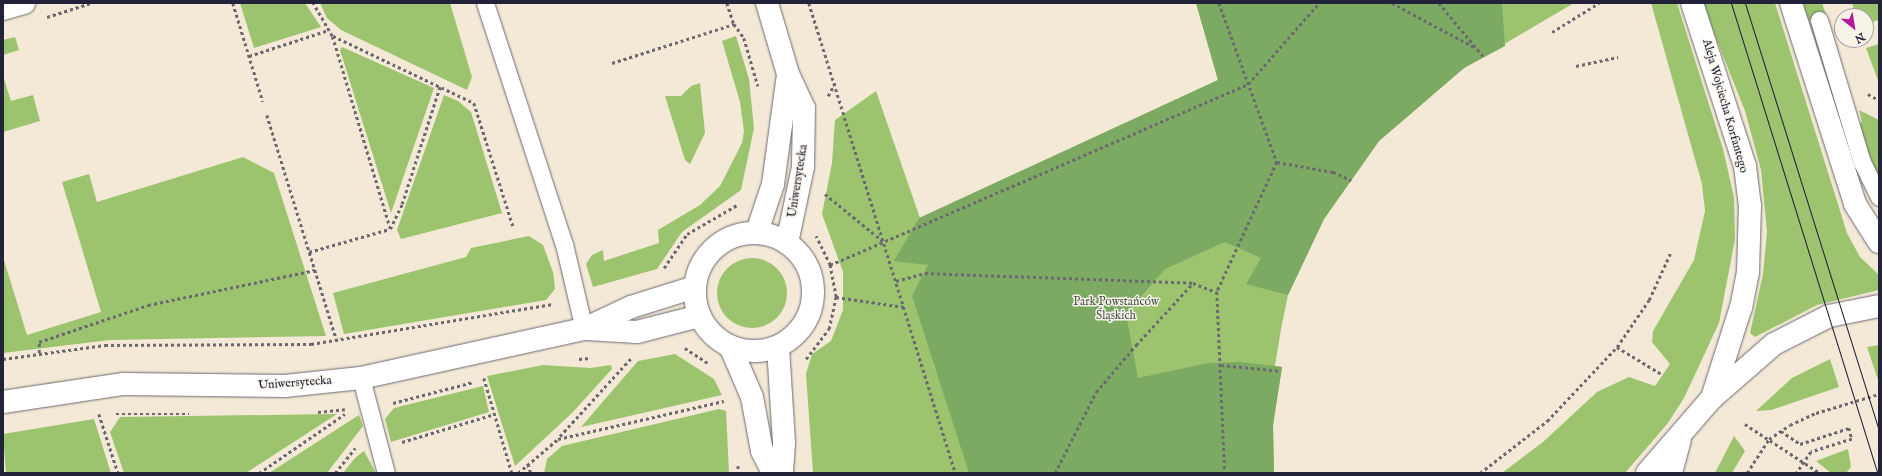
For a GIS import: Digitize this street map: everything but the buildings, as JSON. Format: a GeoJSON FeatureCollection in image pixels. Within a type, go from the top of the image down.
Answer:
{"type":"FeatureCollection","features":[{"type":"Feature","properties":{"kind":"street"},"geometry":{"type":"LineString","coordinates":[[3,9],[24,3]]}},
{"type":"Feature","properties":{"kind":"street","name":"Uniwersytecka"},"geometry":{"type":"LineString","coordinates":[[767,3],[788,74],[804,108],[806,131],[803,167],[787,243]]}},
{"type":"Feature","properties":{"kind":"street","name":"Aleja Wojciecha Korfantego"},"geometry":{"type":"LineString","coordinates":[[1692,3],[1745,166],[1750,205],[1748,272],[1741,307],[1712,398]]}},
{"type":"Feature","properties":{"kind":"street"},"geometry":{"type":"LineString","coordinates":[[1791,3],[1853,199],[1879,242]]}},
{"type":"Feature","properties":{"kind":"street","name":"Uniwersytecka"},"geometry":{"type":"LineString","coordinates":[[757,232],[773,184],[788,74]]}},
{"type":"Feature","properties":{"kind":"street"},"geometry":{"type":"LineString","coordinates":[[757,232],[787,243],[803,257],[813,283],[812,309],[794,336],[778,346],[756,351],[730,346],[708,330],[700,316],[695,287],[706,257],[721,243],[757,232]]}},
{"type":"Feature","properties":{"kind":"street","name":"Uniwersytecka"},"geometry":{"type":"LineString","coordinates":[[3,402],[124,384],[285,386],[360,378],[584,329],[631,307],[695,287]]}},
{"type":"Feature","properties":{"kind":"street"},"geometry":{"type":"LineString","coordinates":[[1648,473],[1712,398],[1753,360],[1797,331],[1836,314],[1879,306]]}},
{"type":"Feature","properties":{"kind":"street","name":"Uniwersytecka"},"geometry":{"type":"LineString","coordinates":[[584,329],[637,332],[700,316]]}},
{"type":"Feature","properties":{"kind":"street"},"geometry":{"type":"LineString","coordinates":[[730,346],[752,397],[762,451],[773,473]]}},
{"type":"Feature","properties":{"kind":"street"},"geometry":{"type":"LineString","coordinates":[[778,346],[784,443],[782,473]]}},
{"type":"Feature","properties":{"kind":"street"},"geometry":{"type":"LineString","coordinates":[[1671,473],[1681,436]]}},
{"type":"Feature","properties":{"kind":"lane"},"geometry":{"type":"LineString","coordinates":[[485,3],[561,236],[584,329]]}},
{"type":"Feature","properties":{"kind":"lane"},"geometry":{"type":"LineString","coordinates":[[1819,20],[1862,162],[1879,197]]}},
{"type":"Feature","properties":{"kind":"lane"},"geometry":{"type":"LineString","coordinates":[[360,378],[386,473]]}},
{"type":"Feature","properties":{"kind":"path"},"geometry":{"type":"LineString","coordinates":[[232,3],[263,102]]}},
{"type":"Feature","properties":{"kind":"path"},"geometry":{"type":"LineString","coordinates":[[313,3],[332,36],[390,229]]}},
{"type":"Feature","properties":{"kind":"path"},"geometry":{"type":"LineString","coordinates":[[728,3],[734,24],[744,38],[759,89]]}},
{"type":"Feature","properties":{"kind":"path"},"geometry":{"type":"LineString","coordinates":[[809,3],[955,473]]}},
{"type":"Feature","properties":{"kind":"path"},"geometry":{"type":"LineString","coordinates":[[1219,3],[1277,162],[1217,292],[1225,473]]}},
{"type":"Feature","properties":{"kind":"path"},"geometry":{"type":"LineString","coordinates":[[830,265],[1248,84],[1319,3]]}},
{"type":"Feature","properties":{"kind":"path"},"geometry":{"type":"LineString","coordinates":[[1392,3],[1474,47]]}},
{"type":"Feature","properties":{"kind":"path"},"geometry":{"type":"LineString","coordinates":[[1439,3],[1474,47],[1484,57]]}},
{"type":"Feature","properties":{"kind":"path"},"geometry":{"type":"LineString","coordinates":[[1552,32],[1599,3]]}},
{"type":"Feature","properties":{"kind":"path"},"geometry":{"type":"LineString","coordinates":[[612,63],[734,24]]}},
{"type":"Feature","properties":{"kind":"path"},"geometry":{"type":"LineString","coordinates":[[249,56],[329,30]]}},
{"type":"Feature","properties":{"kind":"path"},"geometry":{"type":"LineString","coordinates":[[332,36],[474,103],[513,226]]}},
{"type":"Feature","properties":{"kind":"path"},"geometry":{"type":"LineString","coordinates":[[1576,66],[1618,57]]}},
{"type":"Feature","properties":{"kind":"path"},"geometry":{"type":"LineString","coordinates":[[826,100],[835,83]]}},
{"type":"Feature","properties":{"kind":"path"},"geometry":{"type":"LineString","coordinates":[[310,252],[390,229],[402,204],[440,86]]}},
{"type":"Feature","properties":{"kind":"path"},"geometry":{"type":"LineString","coordinates":[[1868,94],[1879,100]]}},
{"type":"Feature","properties":{"kind":"path"},"geometry":{"type":"LineString","coordinates":[[267,115],[337,341]]}},
{"type":"Feature","properties":{"kind":"path"},"geometry":{"type":"LineString","coordinates":[[1277,162],[1333,172],[1351,180]]}},
{"type":"Feature","properties":{"kind":"path"},"geometry":{"type":"LineString","coordinates":[[800,366],[829,329],[836,297],[830,265],[813,228]]}},
{"type":"Feature","properties":{"kind":"path"},"geometry":{"type":"LineString","coordinates":[[1480,473],[1547,421],[1617,347],[1649,300],[1670,254]]}},
{"type":"Feature","properties":{"kind":"path"},"geometry":{"type":"LineString","coordinates":[[39,353],[39,342],[148,305],[315,270]]}},
{"type":"Feature","properties":{"kind":"path"},"geometry":{"type":"LineString","coordinates":[[896,281],[925,273],[1192,283],[1217,292]]}},
{"type":"Feature","properties":{"kind":"path"},"geometry":{"type":"LineString","coordinates":[[1055,473],[1096,392],[1192,283]]}},
{"type":"Feature","properties":{"kind":"path"},"geometry":{"type":"LineString","coordinates":[[836,297],[904,307]]}},
{"type":"Feature","properties":{"kind":"path"},"geometry":{"type":"LineString","coordinates":[[3,359],[105,345],[337,341],[577,300]]}},
{"type":"Feature","properties":{"kind":"path"},"geometry":{"type":"LineString","coordinates":[[678,346],[711,365]]}},
{"type":"Feature","properties":{"kind":"path"},"geometry":{"type":"LineString","coordinates":[[1617,347],[1663,375]]}},
{"type":"Feature","properties":{"kind":"path"},"geometry":{"type":"LineString","coordinates":[[518,473],[558,439],[635,356]]}},
{"type":"Feature","properties":{"kind":"path"},"geometry":{"type":"LineString","coordinates":[[1221,365],[1281,371]]}},
{"type":"Feature","properties":{"kind":"path"},"geometry":{"type":"LineString","coordinates":[[483,374],[512,473]]}},
{"type":"Feature","properties":{"kind":"path"},"geometry":{"type":"LineString","coordinates":[[1747,473],[1769,439],[1781,431],[1816,413],[1879,394]]}},
{"type":"Feature","properties":{"kind":"path"},"geometry":{"type":"LineString","coordinates":[[558,439],[726,401]]}},
{"type":"Feature","properties":{"kind":"path"},"geometry":{"type":"LineString","coordinates":[[259,473],[340,420],[349,409]]}},
{"type":"Feature","properties":{"kind":"path"},"geometry":{"type":"LineString","coordinates":[[99,414],[118,473]]}},
{"type":"Feature","properties":{"kind":"path"},"geometry":{"type":"LineString","coordinates":[[396,444],[495,414]]}},
{"type":"Feature","properties":{"kind":"path"},"geometry":{"type":"LineString","coordinates":[[1744,424],[1820,473]]}},
{"type":"Feature","properties":{"kind":"path"},"geometry":{"type":"LineString","coordinates":[[1781,431],[1800,444],[1849,428],[1852,439],[1811,452],[1797,473]]}},
{"type":"Feature","properties":{"kind":"path"},"geometry":{"type":"LineString","coordinates":[[738,458],[739,473]]}},
{"type":"Feature","properties":{"kind":"path"},"geometry":{"type":"LineString","coordinates":[[528,464],[531,473]]}},
{"type":"Feature","properties":{"kind":"green space"},"geometry":{"type":"Polygon","coordinates":[[[240,3],[305,3],[321,27],[254,48],[240,3]]]}},
{"type":"Feature","properties":{"kind":"green space"},"geometry":{"type":"Polygon","coordinates":[[[320,3],[450,3],[472,77],[467,90],[341,30],[327,18],[320,3]]]}},
{"type":"Feature","properties":{"kind":"green space","name":"Park Powstańców Śląskich"},"geometry":{"type":"Polygon","coordinates":[[[1196,3],[1574,3],[1464,68],[1379,141],[1324,219],[1288,295],[1281,329],[1275,366],[1282,367],[1273,425],[1274,473],[813,473],[806,374],[812,354],[831,341],[843,310],[843,272],[822,214],[832,163],[835,120],[876,91],[920,218],[1218,80],[1196,3]]]}},
{"type":"Feature","properties":{"kind":"green space","name":"Park Powstańców Śląskich"},"geometry":{"type":"Polygon","coordinates":[[[1196,3],[1502,3],[1505,46],[1464,68],[1379,141],[1324,219],[1288,295],[1246,284],[1261,258],[1225,242],[1165,269],[1126,314],[1138,378],[1208,363],[1240,362],[1282,367],[1273,425],[1274,473],[969,473],[912,296],[928,265],[894,261],[919,218],[1218,80],[1196,3]]]}},
{"type":"Feature","properties":{"kind":"green space"},"geometry":{"type":"Polygon","coordinates":[[[1651,3],[1677,3],[1723,149],[1734,197],[1735,239],[1719,323],[1684,398],[1668,423],[1625,473],[1502,473],[1543,442],[1597,392],[1629,377],[1655,386],[1670,364],[1652,342],[1653,331],[1694,260],[1705,211],[1702,184],[1651,3]]]}},
{"type":"Feature","properties":{"kind":"green space"},"geometry":{"type":"Polygon","coordinates":[[[1702,3],[1775,3],[1847,233],[1860,257],[1879,275],[1879,290],[1817,305],[1755,337],[1750,333],[1763,274],[1767,232],[1761,170],[1745,111],[1702,3]]]}},
{"type":"Feature","properties":{"kind":"green space"},"geometry":{"type":"Polygon","coordinates":[[[1800,3],[1822,3],[1826,15],[1806,21],[1800,3]]]}},
{"type":"Feature","properties":{"kind":"green space"},"geometry":{"type":"Polygon","coordinates":[[[1852,3],[1879,3],[1879,20],[1874,22],[1874,8],[1854,8],[1852,3]]]}},
{"type":"Feature","properties":{"kind":"green space"},"geometry":{"type":"Polygon","coordinates":[[[736,36],[749,79],[754,128],[741,190],[682,232],[657,269],[593,287],[586,264],[592,255],[603,250],[604,261],[659,243],[658,230],[700,205],[720,186],[742,143],[744,131],[740,102],[722,41],[736,36]]]}},
{"type":"Feature","properties":{"kind":"green space"},"geometry":{"type":"Polygon","coordinates":[[[15,37],[19,50],[3,55],[3,40],[15,37]]]}},
{"type":"Feature","properties":{"kind":"green space"},"geometry":{"type":"Polygon","coordinates":[[[1879,44],[1879,83],[1866,48],[1874,48],[1874,46],[1879,44]]]}},
{"type":"Feature","properties":{"kind":"green space"},"geometry":{"type":"Polygon","coordinates":[[[342,47],[434,88],[391,213],[340,50],[342,47]]]}},
{"type":"Feature","properties":{"kind":"green space"},"geometry":{"type":"Polygon","coordinates":[[[3,76],[11,101],[33,95],[40,121],[3,132],[3,76]]]}},
{"type":"Feature","properties":{"kind":"green space"},"geometry":{"type":"Polygon","coordinates":[[[700,83],[705,133],[690,164],[685,160],[665,96],[681,96],[691,86],[700,83]]]}},
{"type":"Feature","properties":{"kind":"green space"},"geometry":{"type":"Polygon","coordinates":[[[444,95],[458,101],[471,112],[502,213],[401,239],[397,230],[444,95]]]}},
{"type":"Feature","properties":{"kind":"green space"},"geometry":{"type":"Polygon","coordinates":[[[1859,110],[1879,120],[1879,183],[1859,124],[1862,122],[1859,110]]]}},
{"type":"Feature","properties":{"kind":"green space"},"geometry":{"type":"Polygon","coordinates":[[[243,157],[274,173],[326,336],[110,340],[3,353],[3,257],[27,335],[101,312],[62,182],[89,174],[97,202],[243,157]]]}},
{"type":"Feature","properties":{"kind":"green space"},"geometry":{"type":"Polygon","coordinates":[[[529,236],[543,245],[553,272],[555,289],[546,300],[344,334],[333,293],[466,257],[471,248],[529,236]]]}},
{"type":"Feature","properties":{"kind":"green space"},"geometry":{"type":"Polygon","coordinates":[[[745,258],[759,258],[772,264],[781,273],[785,279],[787,293],[785,307],[777,318],[766,326],[759,328],[745,328],[738,326],[727,318],[719,307],[717,300],[717,286],[719,279],[727,268],[738,260],[745,258]]]}},
{"type":"Feature","properties":{"kind":"green space"},"geometry":{"type":"Polygon","coordinates":[[[1879,345],[1879,380],[1878,380],[1867,347],[1879,345]]]}},
{"type":"Feature","properties":{"kind":"green space"},"geometry":{"type":"Polygon","coordinates":[[[675,354],[714,379],[722,395],[581,427],[638,361],[675,354]]]}},
{"type":"Feature","properties":{"kind":"green space"},"geometry":{"type":"Polygon","coordinates":[[[1830,359],[1839,387],[1771,410],[1756,411],[1792,378],[1830,359]]]}},
{"type":"Feature","properties":{"kind":"green space"},"geometry":{"type":"Polygon","coordinates":[[[543,365],[590,368],[611,365],[612,369],[573,412],[515,466],[487,376],[543,365]]]}},
{"type":"Feature","properties":{"kind":"green space"},"geometry":{"type":"Polygon","coordinates":[[[483,386],[489,412],[391,442],[385,419],[394,408],[483,386]]]}},
{"type":"Feature","properties":{"kind":"green space"},"geometry":{"type":"Polygon","coordinates":[[[719,409],[726,411],[729,473],[544,473],[547,459],[562,446],[719,409]]]}},
{"type":"Feature","properties":{"kind":"green space"},"geometry":{"type":"Polygon","coordinates":[[[337,414],[246,473],[124,473],[110,432],[120,417],[337,414]]]}},
{"type":"Feature","properties":{"kind":"green space"},"geometry":{"type":"Polygon","coordinates":[[[359,415],[363,426],[327,473],[269,473],[359,415]]]}},
{"type":"Feature","properties":{"kind":"green space"},"geometry":{"type":"Polygon","coordinates":[[[94,419],[111,473],[6,473],[3,434],[94,419]]]}},
{"type":"Feature","properties":{"kind":"green space"},"geometry":{"type":"Polygon","coordinates":[[[1734,436],[1745,451],[1732,473],[1715,473],[1734,436]]]}},
{"type":"Feature","properties":{"kind":"green space"},"geometry":{"type":"Polygon","coordinates":[[[1848,449],[1851,467],[1846,473],[1831,473],[1816,461],[1848,449]]]}},
{"type":"Feature","properties":{"kind":"green space"},"geometry":{"type":"Polygon","coordinates":[[[364,451],[376,473],[343,473],[355,458],[364,451]]]}},
{"type":"Feature","properties":{"kind":"tram line"},"geometry":{"type":"LineString","coordinates":[[1731,3],[1877,473]]}},
{"type":"Feature","properties":{"kind":"tram line"},"geometry":{"type":"LineString","coordinates":[[1745,3],[1879,430]]}}]}
